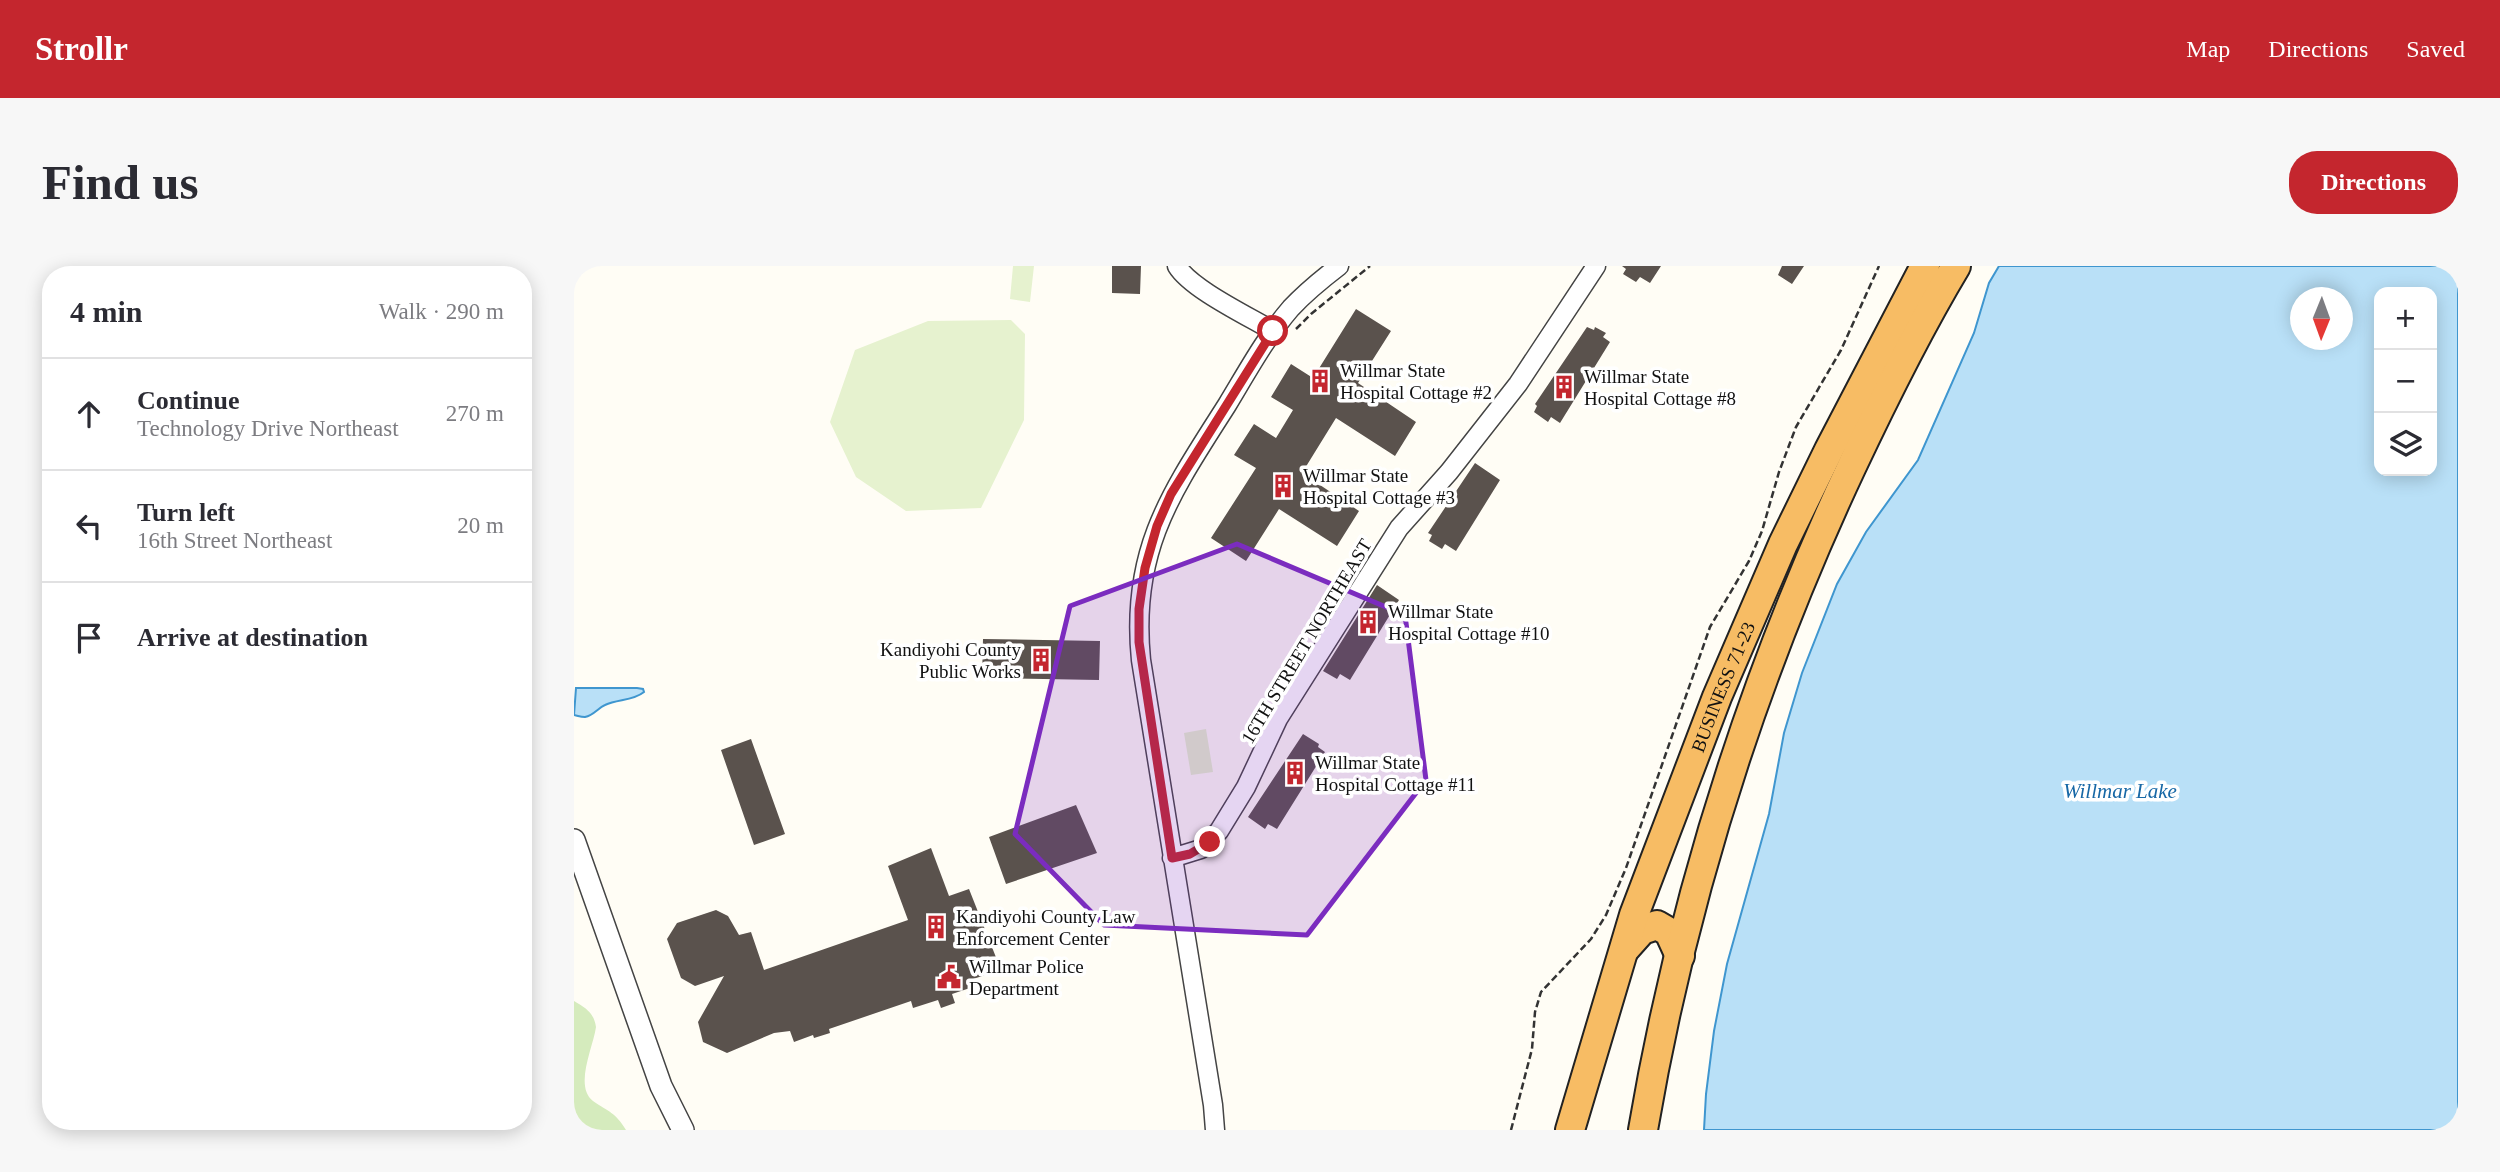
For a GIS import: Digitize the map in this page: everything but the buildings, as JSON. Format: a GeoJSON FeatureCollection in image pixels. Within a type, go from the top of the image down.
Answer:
{"type":"FeatureCollection","features":[{"type":"Feature","properties":{"kind":"highway","name":"BUSINESS 71-23"},"geometry":{"type":"LineString","coordinates":[[1570,1130],[1621,954],[1681,788],[1749,622],[1829,450],[1925,266]]}},
{"type":"Feature","properties":{"kind":"highway","name":"BUSINESS 71-23"},"geometry":{"type":"LineString","coordinates":[[1643,1130],[1697,885],[1733,764],[1792,603],[1824,526],[1911,347],[1956,266]]}},
{"type":"Feature","properties":{"kind":"highway"},"geometry":{"type":"LineString","coordinates":[[1621,954],[1636,934],[1646,927],[1657,925],[1669,932],[1680,956]]}},
{"type":"Feature","properties":{"kind":"highway"},"geometry":{"type":"LineString","coordinates":[[1586,1130],[1595,1059],[1607,1000]]}},
{"type":"Feature","properties":{"kind":"street"},"geometry":{"type":"LineString","coordinates":[[1177,266],[1199,287],[1273,331]]}},
{"type":"Feature","properties":{"kind":"street"},"geometry":{"type":"LineString","coordinates":[[1215,1130],[1140,651],[1138,624],[1143,579],[1157,526],[1171,494],[1273,331],[1298,301],[1339,266]]}},
{"type":"Feature","properties":{"kind":"street","name":"16TH STREET NORTHEAST"},"geometry":{"type":"LineString","coordinates":[[1172,858],[1200,849],[1219,831],[1246,787],[1279,719],[1399,528],[1449,472],[1518,384],[1596,266]]}},
{"type":"Feature","properties":{"kind":"street"},"geometry":{"type":"LineString","coordinates":[[574,840],[661,1086],[683,1130]]}},
{"type":"Feature","properties":{"kind":"path"},"geometry":{"type":"LineString","coordinates":[[1294,330],[1370,266]]}},
{"type":"Feature","properties":{"kind":"path"},"geometry":{"type":"LineString","coordinates":[[1511,1130],[1532,1049],[1536,1003],[1541,992],[1591,939],[1606,915],[1626,869],[1710,627],[1749,561],[1762,531],[1791,438],[1841,350],[1879,266]]}},
{"type":"Feature","properties":{"kind":"highlighted area"},"geometry":{"type":"Polygon","coordinates":[[[1237,544],[1405,615],[1426,780],[1307,935],[1104,925],[1015,834],[1070,606],[1237,544]]]}},
{"type":"Feature","properties":{"kind":"green space"},"geometry":{"type":"Polygon","coordinates":[[[1013,266],[1034,266],[1030,302],[1010,299],[1013,266]]]}},
{"type":"Feature","properties":{"kind":"green space"},"geometry":{"type":"Polygon","coordinates":[[[1011,320],[1025,334],[1024,420],[981,508],[906,511],[856,477],[830,422],[855,350],[928,321],[1011,320]]]}},
{"type":"Feature","properties":{"kind":"green space"},"geometry":{"type":"Polygon","coordinates":[[[1206,729],[1213,772],[1191,775],[1184,733],[1206,729]]]}},
{"type":"Feature","properties":{"kind":"green space"},"geometry":{"type":"Polygon","coordinates":[[[574,1001],[589,1011],[596,1027],[586,1066],[585,1086],[588,1094],[593,1101],[615,1116],[626,1130],[574,1130],[574,1001]]]}},
{"type":"Feature","properties":{"kind":"water","name":"Willmar Lake"},"geometry":{"type":"Polygon","coordinates":[[[1999,266],[2458,266],[2458,1130],[1704,1130],[1714,1031],[1727,964],[1769,814],[1784,733],[1802,673],[1837,584],[1866,532],[1918,460],[1974,333],[1989,283],[1999,266]]]}},
{"type":"Feature","properties":{"kind":"water"},"geometry":{"type":"Polygon","coordinates":[[[576,688],[637,688],[643,689],[644,692],[605,705],[583,717],[574,715],[576,688]]]}},
{"type":"Feature","properties":{"kind":"place","name":"Willmar State Hospital Cottage #2"},"geometry":{"type":"Point","coordinates":[1320,381]}},
{"type":"Feature","properties":{"kind":"place","name":"Willmar State Hospital Cottage #8"},"geometry":{"type":"Point","coordinates":[1564,387]}},
{"type":"Feature","properties":{"kind":"place","name":"Willmar State Hospital Cottage #3"},"geometry":{"type":"Point","coordinates":[1283,486]}},
{"type":"Feature","properties":{"kind":"place","name":"Willmar State Hospital Cottage #10"},"geometry":{"type":"Point","coordinates":[1368,622]}},
{"type":"Feature","properties":{"kind":"place","name":"Kandiyohi County Public Works"},"geometry":{"type":"Point","coordinates":[1041,660]}},
{"type":"Feature","properties":{"kind":"place","name":"Willmar State Hospital Cottage #11"},"geometry":{"type":"Point","coordinates":[1295,773]}},
{"type":"Feature","properties":{"kind":"place","name":"Kandiyohi County Law Enforcement Center"},"geometry":{"type":"Point","coordinates":[936,927]}},
{"type":"Feature","properties":{"kind":"place","name":"Willmar Police Department"},"geometry":{"type":"Point","coordinates":[949,977]}},
{"type":"Feature","properties":{"kind":"route"},"geometry":{"type":"LineString","coordinates":[[1210,842],[1190,854],[1172,858],[1141,660],[1138,624],[1141,590],[1153,537],[1171,494],[1273,331]]}}]}
